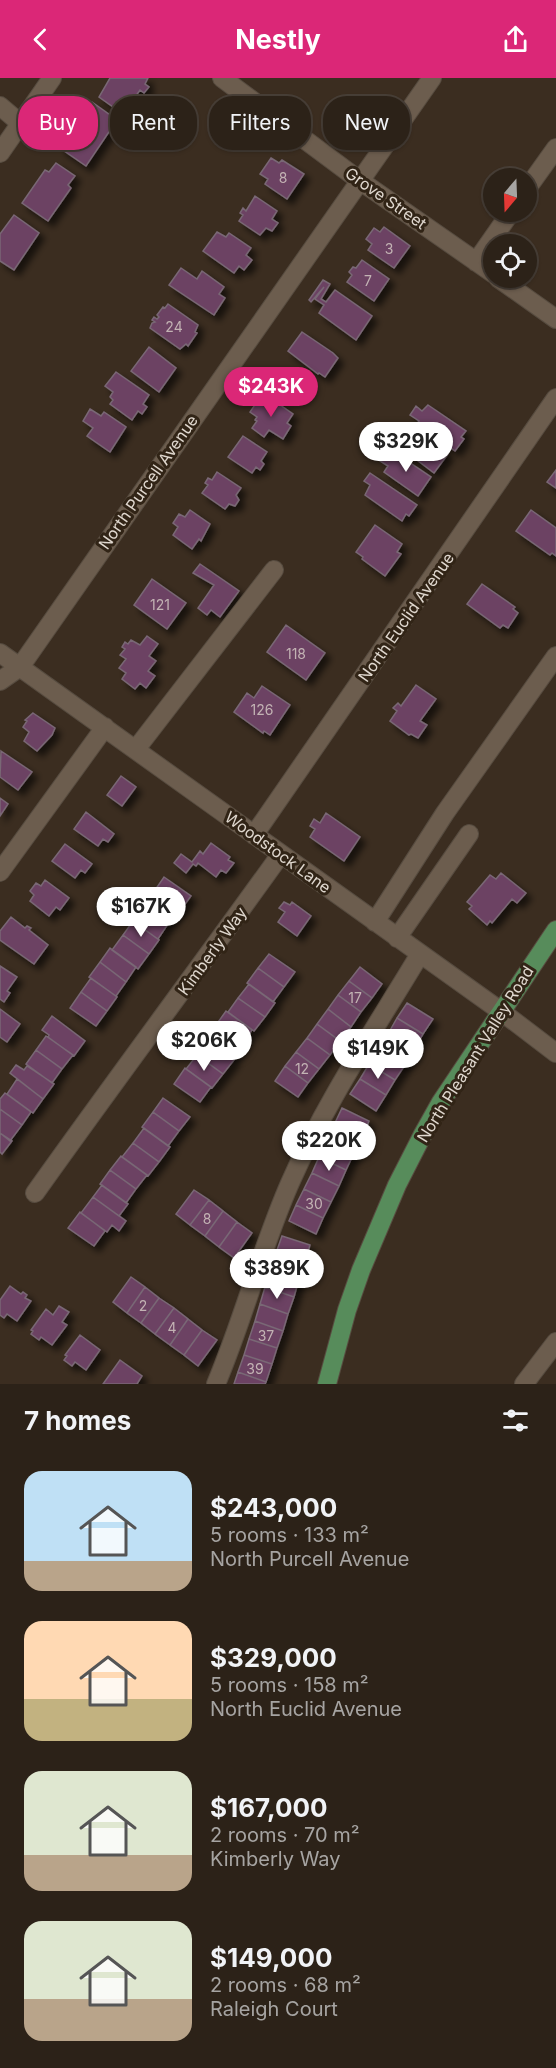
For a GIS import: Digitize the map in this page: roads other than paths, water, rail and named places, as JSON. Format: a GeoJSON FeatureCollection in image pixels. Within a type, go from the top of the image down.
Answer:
{"type":"FeatureCollection","features":[{"type":"Feature","properties":{"kind":"main road","name":"North Pleasant Valley Road"},"geometry":{"type":"LineString","coordinates":[[327,1384],[347,1310],[375,1234],[397,1185],[441,1102],[556,930]]}},
{"type":"Feature","properties":{"kind":"street"},"geometry":{"type":"LineString","coordinates":[[39,96],[52,78]]}},
{"type":"Feature","properties":{"kind":"street","name":"Grove Street"},"geometry":{"type":"LineString","coordinates":[[222,78],[360,180],[483,267]]}},
{"type":"Feature","properties":{"kind":"street","name":"North Purcell Avenue"},"geometry":{"type":"LineString","coordinates":[[20,667],[432,78]]}},
{"type":"Feature","properties":{"kind":"street"},"geometry":{"type":"LineString","coordinates":[[0,106],[18,121]]}},
{"type":"Feature","properties":{"kind":"street"},"geometry":{"type":"LineString","coordinates":[[0,153],[18,126]]}},
{"type":"Feature","properties":{"kind":"street"},"geometry":{"type":"LineString","coordinates":[[537,175],[556,148]]}},
{"type":"Feature","properties":{"kind":"street"},"geometry":{"type":"LineString","coordinates":[[476,262],[504,222]]}},
{"type":"Feature","properties":{"kind":"street"},"geometry":{"type":"LineString","coordinates":[[512,288],[556,319]]}},
{"type":"Feature","properties":{"kind":"street","name":"North Euclid Avenue"},"geometry":{"type":"LineString","coordinates":[[254,835],[556,398]]}},
{"type":"Feature","properties":{"kind":"street"},"geometry":{"type":"LineString","coordinates":[[136,749],[274,570]]}},
{"type":"Feature","properties":{"kind":"street","name":"Woodstock Lane"},"geometry":{"type":"LineString","coordinates":[[0,652],[556,1053]]}},
{"type":"Feature","properties":{"kind":"street"},"geometry":{"type":"LineString","coordinates":[[375,922],[445,813],[556,656]]}},
{"type":"Feature","properties":{"kind":"street"},"geometry":{"type":"LineString","coordinates":[[0,681],[20,667]]}},
{"type":"Feature","properties":{"kind":"street"},"geometry":{"type":"LineString","coordinates":[[0,872],[105,727]]}},
{"type":"Feature","properties":{"kind":"street"},"geometry":{"type":"LineString","coordinates":[[397,938],[469,834]]}},
{"type":"Feature","properties":{"kind":"street","name":"Kimberly Way"},"geometry":{"type":"LineString","coordinates":[[35,1192],[281,854]]}},
{"type":"Feature","properties":{"kind":"street"},"geometry":{"type":"LineString","coordinates":[[216,1384],[230,1349],[266,1239],[291,1181],[325,1111],[420,954]]}},
{"type":"Feature","properties":{"kind":"street"},"geometry":{"type":"LineString","coordinates":[[524,1384],[556,1342]]}}]}
